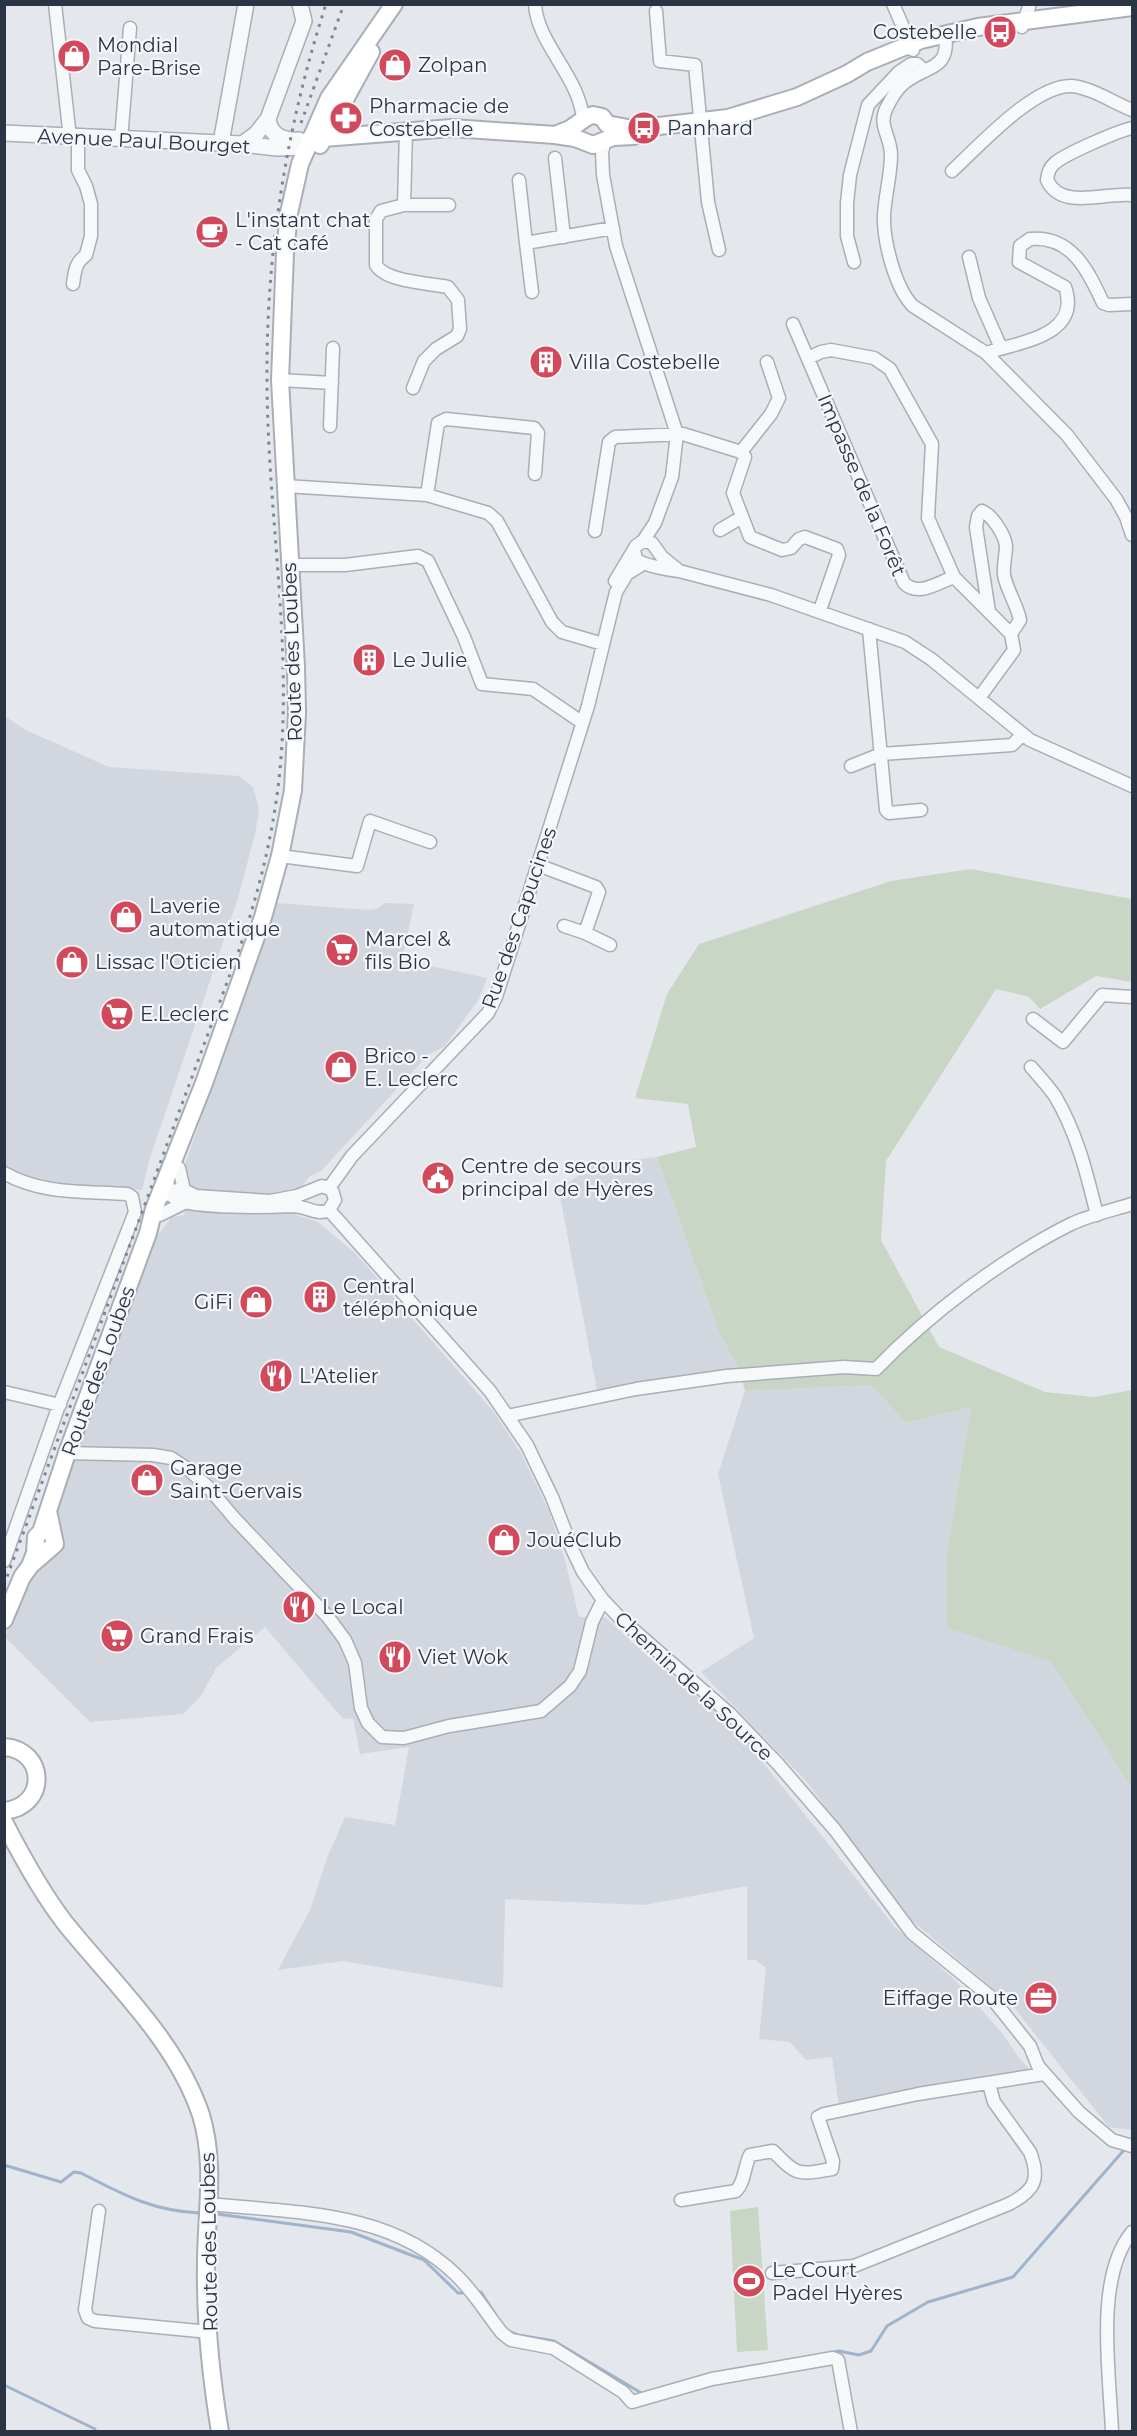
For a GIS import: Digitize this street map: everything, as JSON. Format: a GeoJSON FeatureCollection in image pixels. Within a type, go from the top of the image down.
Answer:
{"type":"FeatureCollection","features":[{"type":"Feature","properties":{"kind":"main road"},"geometry":{"type":"LineString","coordinates":[[314,143],[333,118],[388,20],[393,6]]}},
{"type":"Feature","properties":{"kind":"main road"},"geometry":{"type":"LineString","coordinates":[[314,143],[339,83],[393,6]]}},
{"type":"Feature","properties":{"kind":"main road"},"geometry":{"type":"LineString","coordinates":[[314,143],[406,135],[452,128],[555,135],[593,130],[699,126],[797,97],[912,48],[945,38],[1023,25],[1068,26],[1132,9]]}},
{"type":"Feature","properties":{"kind":"main road"},"geometry":{"type":"LineString","coordinates":[[333,118],[335,130],[340,138]]}},
{"type":"Feature","properties":{"kind":"main road"},"geometry":{"type":"LineString","coordinates":[[314,143],[340,138],[406,135]]}},
{"type":"Feature","properties":{"kind":"main road","name":"Route des Loubes"},"geometry":{"type":"LineString","coordinates":[[148,1233],[174,1188],[204,1083],[249,960],[280,856],[293,790],[297,713],[280,380],[289,213],[300,164],[314,143]]}},
{"type":"Feature","properties":{"kind":"main road","name":"Route des Loubes"},"geometry":{"type":"LineString","coordinates":[[284,279],[314,143]]}},
{"type":"Feature","properties":{"kind":"main road","name":"Route des Loubes"},"geometry":{"type":"LineString","coordinates":[[4,1620],[22,1577],[44,1540],[48,1509],[148,1233],[174,1188]]}},
{"type":"Feature","properties":{"kind":"main road"},"geometry":{"type":"LineString","coordinates":[[7,1745],[26,1755],[36,1769],[36,1787],[33,1795],[13,1809]]}},
{"type":"Feature","properties":{"kind":"main road","name":"Route des Loubes"},"geometry":{"type":"LineString","coordinates":[[13,1809],[17,1816],[16,1832],[23,1858]]}},
{"type":"Feature","properties":{"kind":"main road","name":"Route des Loubes"},"geometry":{"type":"LineString","coordinates":[[4,1822],[23,1858],[63,1921],[150,2024],[185,2078],[200,2115],[207,2140],[210,2167],[206,2267],[214,2396],[220,2432]]}},
{"type":"Feature","properties":{"kind":"street"},"geometry":{"type":"LineString","coordinates":[[55,4],[69,129],[73,138],[78,170],[91,204],[91,236],[86,255],[79,260],[75,268],[74,284]]}},
{"type":"Feature","properties":{"kind":"street"},"geometry":{"type":"LineString","coordinates":[[221,144],[246,4]]}},
{"type":"Feature","properties":{"kind":"street"},"geometry":{"type":"LineString","coordinates":[[242,144],[256,134],[268,120],[304,21],[300,4]]}},
{"type":"Feature","properties":{"kind":"street"},"geometry":{"type":"LineString","coordinates":[[535,4],[539,24],[578,95],[602,152],[603,175],[623,269],[677,434],[672,477],[647,547],[636,559],[668,570],[764,593],[820,610],[905,642],[931,659],[1030,740],[1132,786]]}},
{"type":"Feature","properties":{"kind":"street"},"geometry":{"type":"LineString","coordinates":[[893,4],[912,48]]}},
{"type":"Feature","properties":{"kind":"street"},"geometry":{"type":"LineString","coordinates":[[1023,25],[1030,4]]}},
{"type":"Feature","properties":{"kind":"street"},"geometry":{"type":"LineString","coordinates":[[656,11],[660,61],[694,65],[708,202],[719,250]]}},
{"type":"Feature","properties":{"kind":"street"},"geometry":{"type":"LineString","coordinates":[[121,140],[130,28]]}},
{"type":"Feature","properties":{"kind":"street"},"geometry":{"type":"LineString","coordinates":[[945,38],[946,51],[939,64],[903,83],[895,92],[883,115],[882,123],[889,141],[891,158],[884,214],[886,237],[894,271],[906,299],[933,320],[986,353],[1067,435],[1116,499],[1132,535]]}},
{"type":"Feature","properties":{"kind":"street"},"geometry":{"type":"LineString","coordinates":[[854,262],[847,236],[847,203],[850,175],[868,105],[891,80],[911,64],[917,64],[925,71]]}},
{"type":"Feature","properties":{"kind":"street"},"geometry":{"type":"LineString","coordinates":[[952,171],[1033,98],[1056,88],[1079,87],[1132,110]]}},
{"type":"Feature","properties":{"kind":"street","name":"Avenue Paul Bourget"},"geometry":{"type":"LineString","coordinates":[[268,120],[272,131],[281,138],[314,143]]}},
{"type":"Feature","properties":{"kind":"street"},"geometry":{"type":"LineString","coordinates":[[1132,128],[1058,160],[1049,170],[1047,180],[1056,194],[1067,198],[1132,195]]}},
{"type":"Feature","properties":{"kind":"street","name":"Avenue Paul Bourget"},"geometry":{"type":"LineString","coordinates":[[4,134],[242,144],[283,148],[314,143]]}},
{"type":"Feature","properties":{"kind":"street"},"geometry":{"type":"LineString","coordinates":[[404,205],[406,135]]}},
{"type":"Feature","properties":{"kind":"street"},"geometry":{"type":"LineString","coordinates":[[283,148],[297,154],[300,164]]}},
{"type":"Feature","properties":{"kind":"street"},"geometry":{"type":"LineString","coordinates":[[555,158],[564,237]]}},
{"type":"Feature","properties":{"kind":"street"},"geometry":{"type":"LineString","coordinates":[[519,180],[532,292]]}},
{"type":"Feature","properties":{"kind":"street"},"geometry":{"type":"LineString","coordinates":[[413,387],[424,361],[436,349],[457,336],[460,329],[458,300],[448,287],[387,276],[376,265],[376,219],[381,211],[404,205],[449,205]]}},
{"type":"Feature","properties":{"kind":"street"},"geometry":{"type":"LineString","coordinates":[[526,243],[613,228]]}},
{"type":"Feature","properties":{"kind":"street"},"geometry":{"type":"LineString","coordinates":[[986,353],[1052,332],[1061,324],[1068,310],[1070,299],[1065,286],[1019,262],[1020,246],[1029,239],[1060,243],[1070,249],[1084,267],[1103,303],[1132,304]]}},
{"type":"Feature","properties":{"kind":"street"},"geometry":{"type":"LineString","coordinates":[[969,257],[979,298],[1001,348]]}},
{"type":"Feature","properties":{"kind":"street","name":"Impasse de la Forêt"},"geometry":{"type":"LineString","coordinates":[[793,324],[904,583],[910,589],[917,591],[954,577]]}},
{"type":"Feature","properties":{"kind":"street"},"geometry":{"type":"LineString","coordinates":[[330,426],[333,348]]}},
{"type":"Feature","properties":{"kind":"street"},"geometry":{"type":"LineString","coordinates":[[808,358],[831,350],[874,358],[890,369],[932,444],[928,518],[954,577],[1011,634],[1014,650],[979,698]]}},
{"type":"Feature","properties":{"kind":"street"},"geometry":{"type":"LineString","coordinates":[[741,452],[771,414],[779,398],[767,362]]}},
{"type":"Feature","properties":{"kind":"street"},"geometry":{"type":"LineString","coordinates":[[280,380],[332,383]]}},
{"type":"Feature","properties":{"kind":"street"},"geometry":{"type":"LineString","coordinates":[[427,495],[438,423],[446,419],[534,428],[538,433],[535,474]]}},
{"type":"Feature","properties":{"kind":"street"},"geometry":{"type":"LineString","coordinates":[[595,531],[609,442],[615,438],[683,434],[741,452],[745,457],[733,493],[750,537],[782,550],[791,548],[799,539],[805,537],[837,549],[839,555],[820,610]]}},
{"type":"Feature","properties":{"kind":"street"},"geometry":{"type":"LineString","coordinates":[[285,486],[427,495],[488,513],[497,520],[552,622],[562,632],[603,644]]}},
{"type":"Feature","properties":{"kind":"street"},"geometry":{"type":"LineString","coordinates":[[989,612],[976,527],[978,516],[982,511],[993,521],[1006,543],[1004,575],[1020,620],[1011,634]]}},
{"type":"Feature","properties":{"kind":"street"},"geometry":{"type":"LineString","coordinates":[[720,530],[742,517]]}},
{"type":"Feature","properties":{"kind":"street"},"geometry":{"type":"LineString","coordinates":[[646,563],[654,559],[647,547]]}},
{"type":"Feature","properties":{"kind":"street"},"geometry":{"type":"LineString","coordinates":[[647,547],[679,571]]}},
{"type":"Feature","properties":{"kind":"street","name":"Rue des Capucines"},"geometry":{"type":"LineString","coordinates":[[329,1188],[352,1156],[488,1013],[496,997],[583,721],[603,644],[612,589],[620,570],[647,547]]}},
{"type":"Feature","properties":{"kind":"street"},"geometry":{"type":"LineString","coordinates":[[290,565],[345,565],[418,556],[428,561],[464,637],[482,684],[533,688],[583,721]]}},
{"type":"Feature","properties":{"kind":"street","name":"Rue des Capucines"},"geometry":{"type":"LineString","coordinates":[[606,630],[619,585],[627,574],[646,563]]}},
{"type":"Feature","properties":{"kind":"street"},"geometry":{"type":"LineString","coordinates":[[869,629],[886,810],[889,813],[921,810]]}},
{"type":"Feature","properties":{"kind":"street"},"geometry":{"type":"LineString","coordinates":[[851,766],[881,754],[1012,745],[1023,734]]}},
{"type":"Feature","properties":{"kind":"street"},"geometry":{"type":"LineString","coordinates":[[280,856],[357,866],[370,821],[430,842]]}},
{"type":"Feature","properties":{"kind":"street"},"geometry":{"type":"LineString","coordinates":[[538,865],[596,887],[599,892],[585,933]]}},
{"type":"Feature","properties":{"kind":"street"},"geometry":{"type":"LineString","coordinates":[[564,926],[610,945]]}},
{"type":"Feature","properties":{"kind":"street"},"geometry":{"type":"LineString","coordinates":[[1033,1019],[1063,1042],[1102,995],[1132,997]]}},
{"type":"Feature","properties":{"kind":"street"},"geometry":{"type":"LineString","coordinates":[[1031,1067],[1054,1095],[1071,1126],[1086,1170],[1097,1215]]}},
{"type":"Feature","properties":{"kind":"street"},"geometry":{"type":"LineString","coordinates":[[4,1173],[44,1189],[61,1192],[127,1194],[132,1197],[135,1212],[60,1405],[4,1561]]}},
{"type":"Feature","properties":{"kind":"street"},"geometry":{"type":"LineString","coordinates":[[174,1188],[196,1196],[270,1201],[297,1197],[322,1185],[334,1193],[335,1200],[329,1210],[322,1213],[296,1206],[260,1208],[174,1188]]}},
{"type":"Feature","properties":{"kind":"street"},"geometry":{"type":"LineString","coordinates":[[312,1189],[308,1200],[314,1211]]}},
{"type":"Feature","properties":{"kind":"street"},"geometry":{"type":"LineString","coordinates":[[507,1416],[636,1389],[727,1376],[844,1367],[876,1369],[898,1346],[987,1274],[1073,1223],[1132,1204]]}},
{"type":"Feature","properties":{"kind":"street","name":"Chemin de la Source"},"geometry":{"type":"LineString","coordinates":[[329,1210],[490,1391],[541,1470],[583,1572],[603,1600],[621,1620],[730,1714],[777,1763],[835,1830],[912,1933],[991,1997],[1030,2046],[1044,2074],[1079,2112],[1112,2140],[1132,2146]]}},
{"type":"Feature","properties":{"kind":"street"},"geometry":{"type":"LineString","coordinates":[[4,1392],[60,1405]]}},
{"type":"Feature","properties":{"kind":"street"},"geometry":{"type":"LineString","coordinates":[[67,1453],[153,1455],[171,1458],[202,1482],[327,1617],[345,1640],[355,1663],[361,1708],[368,1723],[382,1737],[404,1738],[449,1726],[542,1711],[570,1686],[580,1671],[592,1622],[603,1600]]}},
{"type":"Feature","properties":{"kind":"street"},"geometry":{"type":"LineString","coordinates":[[681,2200],[736,2191],[742,2185],[745,2165],[750,2155],[773,2151],[791,2169],[806,2174],[832,2169],[833,2161],[818,2117],[824,2114],[918,2094],[1044,2074]]}},
{"type":"Feature","properties":{"kind":"street"},"geometry":{"type":"LineString","coordinates":[[772,2273],[854,2266],[1025,2196],[1035,2180],[1034,2162],[1030,2152],[994,2102],[989,2084]]}},
{"type":"Feature","properties":{"kind":"street"},"geometry":{"type":"LineString","coordinates":[[209,2204],[365,2223],[400,2236],[433,2254],[457,2275],[502,2332],[511,2340],[553,2348],[623,2392],[632,2402],[712,2379],[833,2358],[838,2360],[851,2432]]}},
{"type":"Feature","properties":{"kind":"street"},"geometry":{"type":"LineString","coordinates":[[99,2211],[85,2310],[88,2318],[95,2321],[209,2332]]}},
{"type":"Feature","properties":{"kind":"street"},"geometry":{"type":"LineString","coordinates":[[1112,2432],[1108,2327],[1111,2281],[1122,2244],[1132,2232]]}},
{"type":"Feature","properties":{"kind":"shaded area"},"geometry":{"type":"Polygon","coordinates":[[[6,717],[26,730],[109,767],[239,776],[253,787],[259,808],[256,830],[238,898],[149,1161],[142,1190],[55,1186],[30,1180],[5,1167],[6,717]]]}},
{"type":"Feature","properties":{"kind":"shaded area"},"geometry":{"type":"Polygon","coordinates":[[[276,903],[369,910],[376,909],[385,903],[414,904],[402,960],[487,978],[479,999],[445,1046],[429,1054],[321,1171],[310,1176],[299,1190],[296,1215],[318,1222],[357,1255],[493,1411],[521,1453],[549,1511],[566,1564],[579,1617],[605,1617],[646,1655],[732,1724],[895,1927],[954,1979],[1003,2034],[1021,2061],[1030,2069],[1020,2075],[839,2106],[832,2057],[806,2060],[790,2042],[759,2039],[766,1968],[756,1960],[747,1960],[747,1886],[644,1905],[505,1899],[503,1988],[343,1961],[278,1970],[310,1910],[327,1858],[345,1817],[395,1825],[409,1747],[360,1754],[353,1718],[343,1719],[265,1627],[216,1668],[201,1696],[183,1714],[90,1722],[5,1637],[156,1237],[172,1217],[185,1215],[176,1190],[276,903]]]}},
{"type":"Feature","properties":{"kind":"shaded area"},"geometry":{"type":"Polygon","coordinates":[[[657,1157],[720,1335],[739,1368],[597,1390],[559,1191],[591,1165],[657,1157]]]}},
{"type":"Feature","properties":{"kind":"shaded area"},"geometry":{"type":"Polygon","coordinates":[[[871,1385],[906,1423],[971,1407],[947,1553],[947,1628],[1051,1662],[1132,1788],[1132,2130],[1109,2127],[1011,2004],[903,1913],[807,1782],[701,1672],[754,1638],[718,1474],[745,1391],[871,1385]]]}},
{"type":"Feature","properties":{"kind":"green space"},"geometry":{"type":"Polygon","coordinates":[[[971,869],[1132,899],[1132,982],[1096,976],[1040,1009],[1029,997],[996,989],[886,1161],[881,1240],[939,1347],[1045,1392],[1094,1397],[1132,1390],[1132,1788],[1051,1662],[947,1628],[947,1553],[971,1407],[906,1423],[871,1385],[745,1391],[739,1368],[720,1335],[657,1157],[696,1147],[688,1104],[635,1098],[667,994],[699,944],[891,881],[971,869]]]}},
{"type":"Feature","properties":{"kind":"green space","name":"Le Court Padel Hyères"},"geometry":{"type":"Polygon","coordinates":[[[758,2207],[768,2350],[737,2352],[730,2211],[758,2207]]]}},
{"type":"Feature","properties":{"kind":"waterway"},"geometry":{"type":"LineString","coordinates":[[830,2353],[839,2351],[859,2355],[871,2351],[887,2326],[928,2302],[1013,2277],[1124,2150]]}},
{"type":"Feature","properties":{"kind":"waterway"},"geometry":{"type":"LineString","coordinates":[[4,2165],[61,2182],[74,2172],[81,2173],[152,2205],[183,2212],[200,2213]]}},
{"type":"Feature","properties":{"kind":"waterway"},"geometry":{"type":"LineString","coordinates":[[217,2214],[351,2232],[424,2260],[458,2293],[462,2293]]}},
{"type":"Feature","properties":{"kind":"waterway"},"geometry":{"type":"LineString","coordinates":[[481,2292],[499,2320]]}},
{"type":"Feature","properties":{"kind":"waterway"},"geometry":{"type":"LineString","coordinates":[[506,2330],[518,2335],[554,2341],[643,2394]]}},
{"type":"Feature","properties":{"kind":"waterway"},"geometry":{"type":"LineString","coordinates":[[4,2385],[95,2429]]}},
{"type":"Feature","properties":{"kind":"railway"},"geometry":{"type":"LineString","coordinates":[[4,1585],[239,950],[268,848],[280,770],[283,698],[283,652],[268,424],[270,283],[290,142],[300,96],[326,4]]}},
{"type":"Feature","properties":{"kind":"railway"},"geometry":{"type":"LineString","coordinates":[[301,123],[344,4]]}},
{"type":"Feature","properties":{"kind":"place","name":"Costebelle"},"geometry":{"type":"Point","coordinates":[1000,32]}},
{"type":"Feature","properties":{"kind":"place","name":"Mondial Pare-Brise"},"geometry":{"type":"Point","coordinates":[74,56]}},
{"type":"Feature","properties":{"kind":"place","name":"Zolpan"},"geometry":{"type":"Point","coordinates":[395,65]}},
{"type":"Feature","properties":{"kind":"place","name":"Pharmacie de Costebelle"},"geometry":{"type":"Point","coordinates":[346,118]}},
{"type":"Feature","properties":{"kind":"place","name":"Panhard"},"geometry":{"type":"Point","coordinates":[644,128]}},
{"type":"Feature","properties":{"kind":"place","name":"L'instant chat - Cat café"},"geometry":{"type":"Point","coordinates":[212,232]}},
{"type":"Feature","properties":{"kind":"place","name":"Villa Costebelle"},"geometry":{"type":"Point","coordinates":[546,362]}},
{"type":"Feature","properties":{"kind":"place","name":"Le Julie"},"geometry":{"type":"Point","coordinates":[369,660]}},
{"type":"Feature","properties":{"kind":"place","name":"Laverie automatique"},"geometry":{"type":"Point","coordinates":[126,917]}},
{"type":"Feature","properties":{"kind":"place","name":"Marcel & fils Bio"},"geometry":{"type":"Point","coordinates":[342,950]}},
{"type":"Feature","properties":{"kind":"place","name":"Lissac l'Oticien"},"geometry":{"type":"Point","coordinates":[72,962]}},
{"type":"Feature","properties":{"kind":"place","name":"E.Leclerc"},"geometry":{"type":"Point","coordinates":[117,1014]}},
{"type":"Feature","properties":{"kind":"place","name":"Brico - E. Leclerc"},"geometry":{"type":"Point","coordinates":[341,1067]}},
{"type":"Feature","properties":{"kind":"place","name":"Centre de secours principal de Hyères"},"geometry":{"type":"Point","coordinates":[438,1178]}},
{"type":"Feature","properties":{"kind":"place","name":"Central téléphonique"},"geometry":{"type":"Point","coordinates":[320,1297]}},
{"type":"Feature","properties":{"kind":"place","name":"GiFi"},"geometry":{"type":"Point","coordinates":[256,1302]}},
{"type":"Feature","properties":{"kind":"place","name":"L'Atelier"},"geometry":{"type":"Point","coordinates":[276,1376]}},
{"type":"Feature","properties":{"kind":"place","name":"Garage Saint-Gervais"},"geometry":{"type":"Point","coordinates":[147,1480]}},
{"type":"Feature","properties":{"kind":"place","name":"JouéClub"},"geometry":{"type":"Point","coordinates":[504,1540]}},
{"type":"Feature","properties":{"kind":"place","name":"Le Local"},"geometry":{"type":"Point","coordinates":[299,1607]}},
{"type":"Feature","properties":{"kind":"place","name":"Grand Frais"},"geometry":{"type":"Point","coordinates":[117,1636]}},
{"type":"Feature","properties":{"kind":"place","name":"Viet Wok"},"geometry":{"type":"Point","coordinates":[395,1657]}},
{"type":"Feature","properties":{"kind":"place","name":"Eiffage Route"},"geometry":{"type":"Point","coordinates":[1041,1998]}},
{"type":"Feature","properties":{"kind":"place","name":"Le Court Padel Hyères"},"geometry":{"type":"Point","coordinates":[749,2281]}}]}
